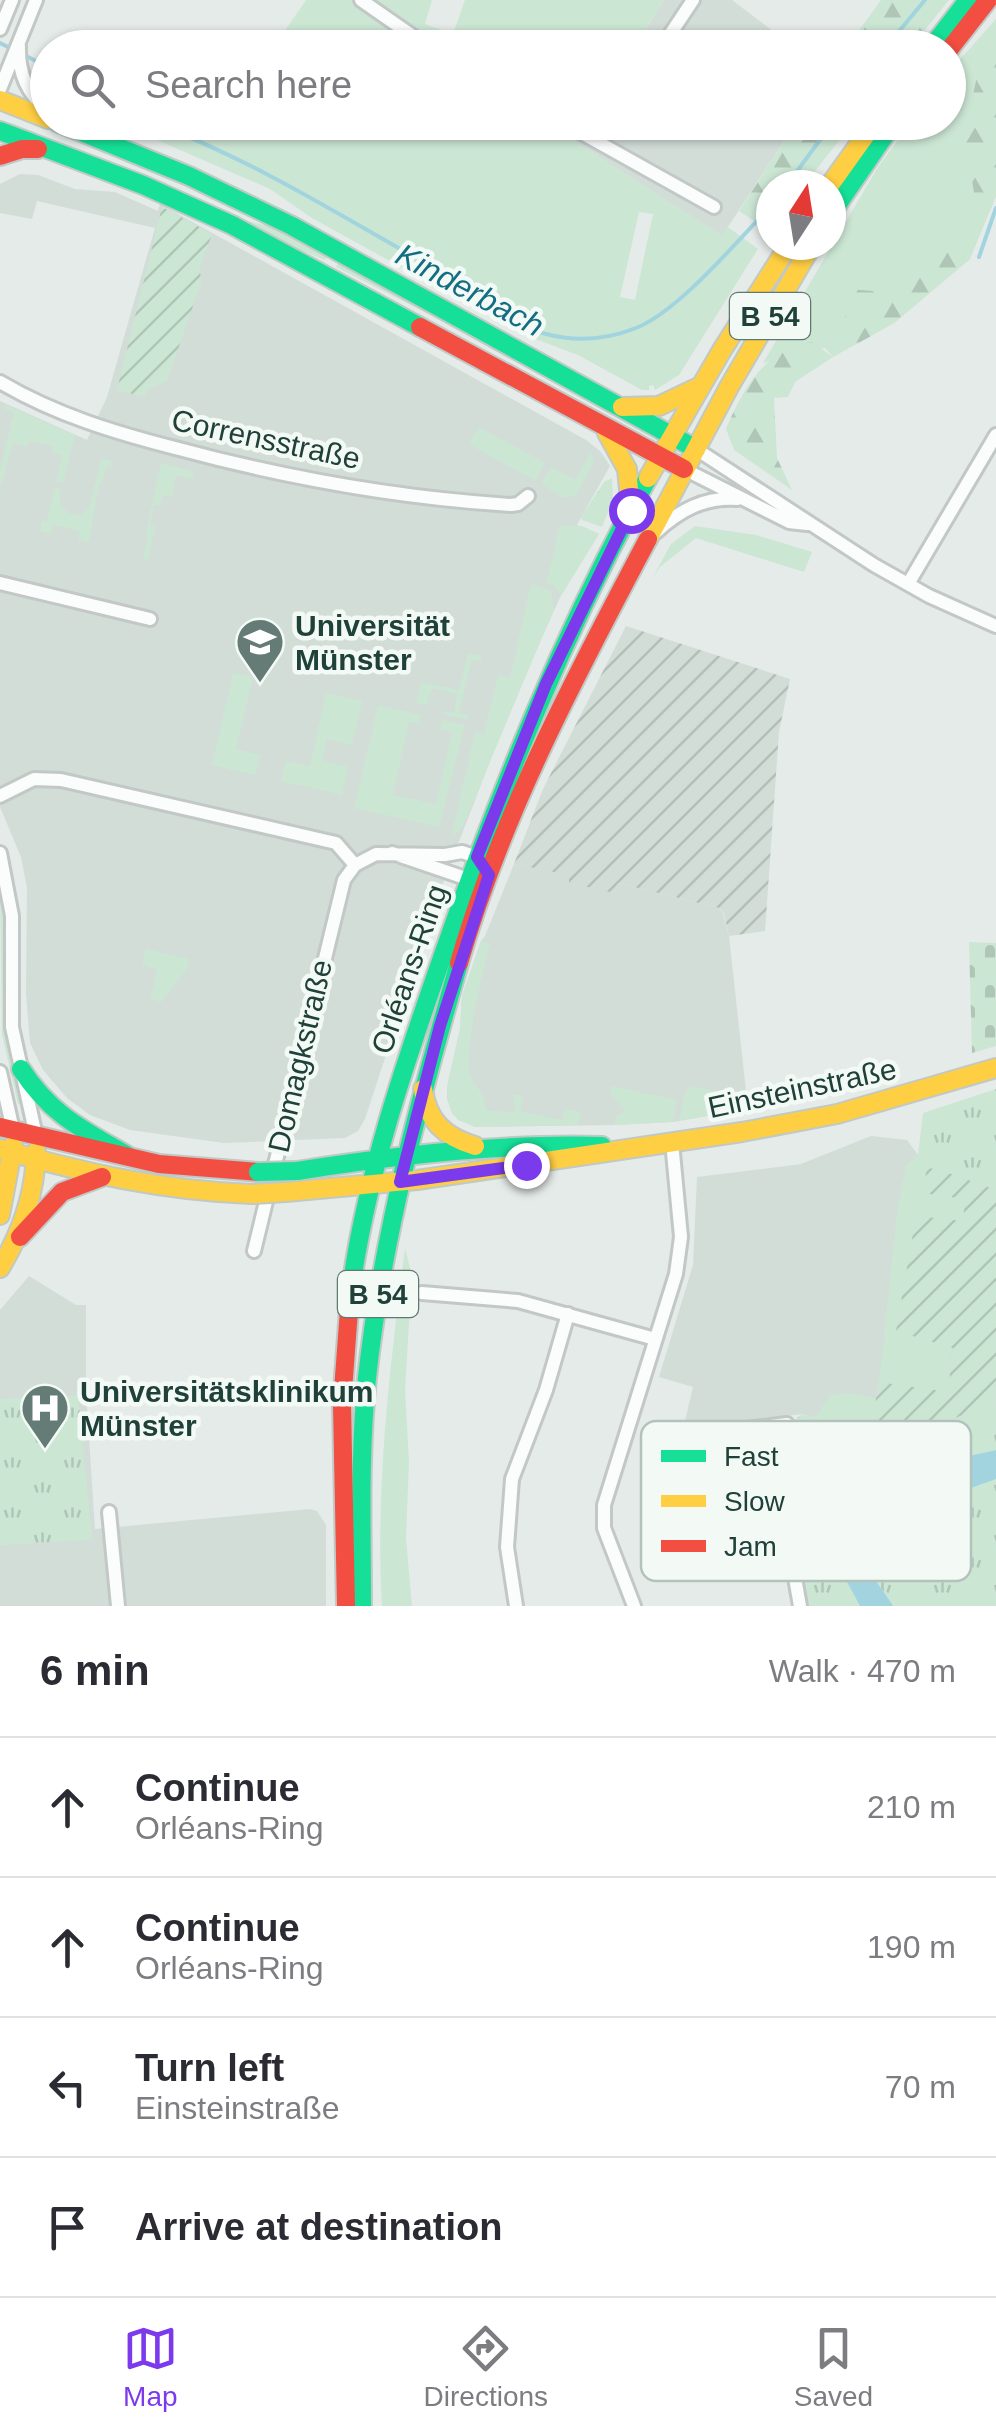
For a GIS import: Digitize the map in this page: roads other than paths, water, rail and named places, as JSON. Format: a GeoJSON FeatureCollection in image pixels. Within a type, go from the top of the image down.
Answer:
{"type":"FeatureCollection","features":[{"type":"Feature","properties":{"kind":"main road"},"geometry":{"type":"LineString","coordinates":[[945,30],[968,0]]}},
{"type":"Feature","properties":{"kind":"main road"},"geometry":{"type":"LineString","coordinates":[[964,30],[988,0]]}},
{"type":"Feature","properties":{"kind":"main road"},"geometry":{"type":"LineString","coordinates":[[0,100],[30,111]]}},
{"type":"Feature","properties":{"kind":"main road"},"geometry":{"type":"LineString","coordinates":[[0,130],[143,185],[232,225],[684,469]]}},
{"type":"Feature","properties":{"kind":"main road"},"geometry":{"type":"LineString","coordinates":[[103,140],[292,226],[696,448]]}},
{"type":"Feature","properties":{"kind":"main road"},"geometry":{"type":"LineString","coordinates":[[841,170],[862,140]]}},
{"type":"Feature","properties":{"kind":"main road"},"geometry":{"type":"LineString","coordinates":[[846,192],[882,140]]}},
{"type":"Feature","properties":{"kind":"main road"},"geometry":{"type":"LineString","coordinates":[[0,156],[22,149],[51,150]]}},
{"type":"Feature","properties":{"kind":"main road","name":"Orléans-Ring"},"geometry":{"type":"LineString","coordinates":[[372,1185],[404,1068],[468,881],[470,854],[546,684],[631,510],[700,386],[780,260]]}},
{"type":"Feature","properties":{"kind":"main road","name":"Orléans-Ring"},"geometry":{"type":"LineString","coordinates":[[400,1182],[468,933],[552,724],[684,469],[803,260]]}},
{"type":"Feature","properties":{"kind":"main road"},"geometry":{"type":"LineString","coordinates":[[617,406],[659,406],[700,386]]}},
{"type":"Feature","properties":{"kind":"main road"},"geometry":{"type":"LineString","coordinates":[[596,422],[617,445],[627,464],[631,510]]}},
{"type":"Feature","properties":{"kind":"main road","name":"Einsteinstraße"},"geometry":{"type":"LineString","coordinates":[[7,1151],[168,1189],[252,1194],[372,1185],[582,1157],[617,1148],[837,1114],[996,1068]]}},
{"type":"Feature","properties":{"kind":"main road"},"geometry":{"type":"LineString","coordinates":[[21,1069],[56,1113],[137,1162]]}},
{"type":"Feature","properties":{"kind":"main road"},"geometry":{"type":"LineString","coordinates":[[423,1089],[432,1121],[444,1134],[469,1145],[500,1150]]}},
{"type":"Feature","properties":{"kind":"main road"},"geometry":{"type":"LineString","coordinates":[[0,1215],[6,1128]]}},
{"type":"Feature","properties":{"kind":"main road","name":"Einsteinstraße"},"geometry":{"type":"LineString","coordinates":[[6,1128],[137,1162],[187,1170],[297,1171],[406,1156],[580,1145],[617,1148]]}},
{"type":"Feature","properties":{"kind":"main road"},"geometry":{"type":"LineString","coordinates":[[0,1268],[26,1214],[36,1160],[36,1136]]}},
{"type":"Feature","properties":{"kind":"main road"},"geometry":{"type":"LineString","coordinates":[[16,1240],[62,1192],[105,1177]]}},
{"type":"Feature","properties":{"kind":"main road","name":"B 54"},"geometry":{"type":"LineString","coordinates":[[362,1606],[361,1483],[367,1379],[380,1280],[400,1182]]}},
{"type":"Feature","properties":{"kind":"main road","name":"B 54"},"geometry":{"type":"LineString","coordinates":[[346,1606],[343,1381],[354,1272],[372,1185]]}},
{"type":"Feature","properties":{"kind":"street"},"geometry":{"type":"LineString","coordinates":[[0,29],[12,0]]}},
{"type":"Feature","properties":{"kind":"street"},"geometry":{"type":"LineString","coordinates":[[0,89],[36,0]]}},
{"type":"Feature","properties":{"kind":"street"},"geometry":{"type":"LineString","coordinates":[[361,0],[404,30]]}},
{"type":"Feature","properties":{"kind":"street"},"geometry":{"type":"LineString","coordinates":[[673,30],[694,0]]}},
{"type":"Feature","properties":{"kind":"street"},"geometry":{"type":"LineString","coordinates":[[17,50],[30,91]]}},
{"type":"Feature","properties":{"kind":"street"},"geometry":{"type":"LineString","coordinates":[[598,141],[714,207]]}},
{"type":"Feature","properties":{"kind":"street","name":"Corrensstraße"},"geometry":{"type":"LineString","coordinates":[[0,382],[94,426],[246,466],[450,500],[510,505],[528,496]]}},
{"type":"Feature","properties":{"kind":"street"},"geometry":{"type":"LineString","coordinates":[[908,584],[996,434]]}},
{"type":"Feature","properties":{"kind":"street"},"geometry":{"type":"LineString","coordinates":[[696,448],[808,524],[908,584],[996,626]]}},
{"type":"Feature","properties":{"kind":"street"},"geometry":{"type":"LineString","coordinates":[[684,469],[796,525],[808,524]]}},
{"type":"Feature","properties":{"kind":"street"},"geometry":{"type":"LineString","coordinates":[[645,542],[693,506],[713,499],[744,500]]}},
{"type":"Feature","properties":{"kind":"street"},"geometry":{"type":"LineString","coordinates":[[0,583],[150,619]]}},
{"type":"Feature","properties":{"kind":"street"},"geometry":{"type":"LineString","coordinates":[[0,796],[34,778],[61,780],[323,839],[336,843],[355,866],[376,854],[392,854],[445,855],[470,854],[489,875],[468,881],[392,854]]}},
{"type":"Feature","properties":{"kind":"street"},"geometry":{"type":"LineString","coordinates":[[0,853],[12,916],[10,1002],[36,1136]]}},
{"type":"Feature","properties":{"kind":"street","name":"Domagkstraße"},"geometry":{"type":"LineString","coordinates":[[254,1252],[338,893],[355,866]]}},
{"type":"Feature","properties":{"kind":"street"},"geometry":{"type":"LineString","coordinates":[[0,1072],[6,1128]]}},
{"type":"Feature","properties":{"kind":"street"},"geometry":{"type":"LineString","coordinates":[[634,1606],[604,1528],[604,1505],[676,1274],[681,1237],[672,1142]]}},
{"type":"Feature","properties":{"kind":"street"},"geometry":{"type":"LineString","coordinates":[[422,1293],[482,1296],[568,1314],[656,1339]]}},
{"type":"Feature","properties":{"kind":"street"},"geometry":{"type":"LineString","coordinates":[[516,1606],[507,1548],[512,1479],[546,1390],[568,1314]]}},
{"type":"Feature","properties":{"kind":"street"},"geometry":{"type":"LineString","coordinates":[[110,1512],[118,1606]]}},
{"type":"Feature","properties":{"kind":"street"},"geometry":{"type":"LineString","coordinates":[[796,1581],[800,1606]]}},
{"type":"Feature","properties":{"kind":"water"},"geometry":{"type":"Polygon","coordinates":[[[996,1450],[996,1479],[971,1488],[971,1456],[996,1450]]]}},
{"type":"Feature","properties":{"kind":"water"},"geometry":{"type":"Polygon","coordinates":[[[846,1581],[876,1581],[893,1606],[860,1606],[846,1581]]]}},
{"type":"Feature","properties":{"kind":"waterway","name":"Kinderbach"},"geometry":{"type":"LineString","coordinates":[[900,30],[925,0]]}},
{"type":"Feature","properties":{"kind":"waterway","name":"Kinderbach"},"geometry":{"type":"LineString","coordinates":[[0,43],[14,50]]}},
{"type":"Feature","properties":{"kind":"waterway","name":"Kinderbach"},"geometry":{"type":"LineString","coordinates":[[22,54],[30,58]]}},
{"type":"Feature","properties":{"kind":"waterway","name":"Kinderbach"},"geometry":{"type":"LineString","coordinates":[[195,140],[309,197],[462,284],[524,325],[557,336],[603,337],[653,319],[707,273],[756,222]]}},
{"type":"Feature","properties":{"kind":"waterway","name":"Kinderbach"},"geometry":{"type":"LineString","coordinates":[[798,170],[820,140]]}},
{"type":"Feature","properties":{"kind":"waterway"},"geometry":{"type":"LineString","coordinates":[[979,257],[996,208]]}},
{"type":"Feature","properties":{"kind":"place","name":"Universität Münster"},"geometry":{"type":"Point","coordinates":[260,684]}},
{"type":"Feature","properties":{"kind":"place","name":"Universitätsklinikum Münster"},"geometry":{"type":"Point","coordinates":[45,1450]}}]}
